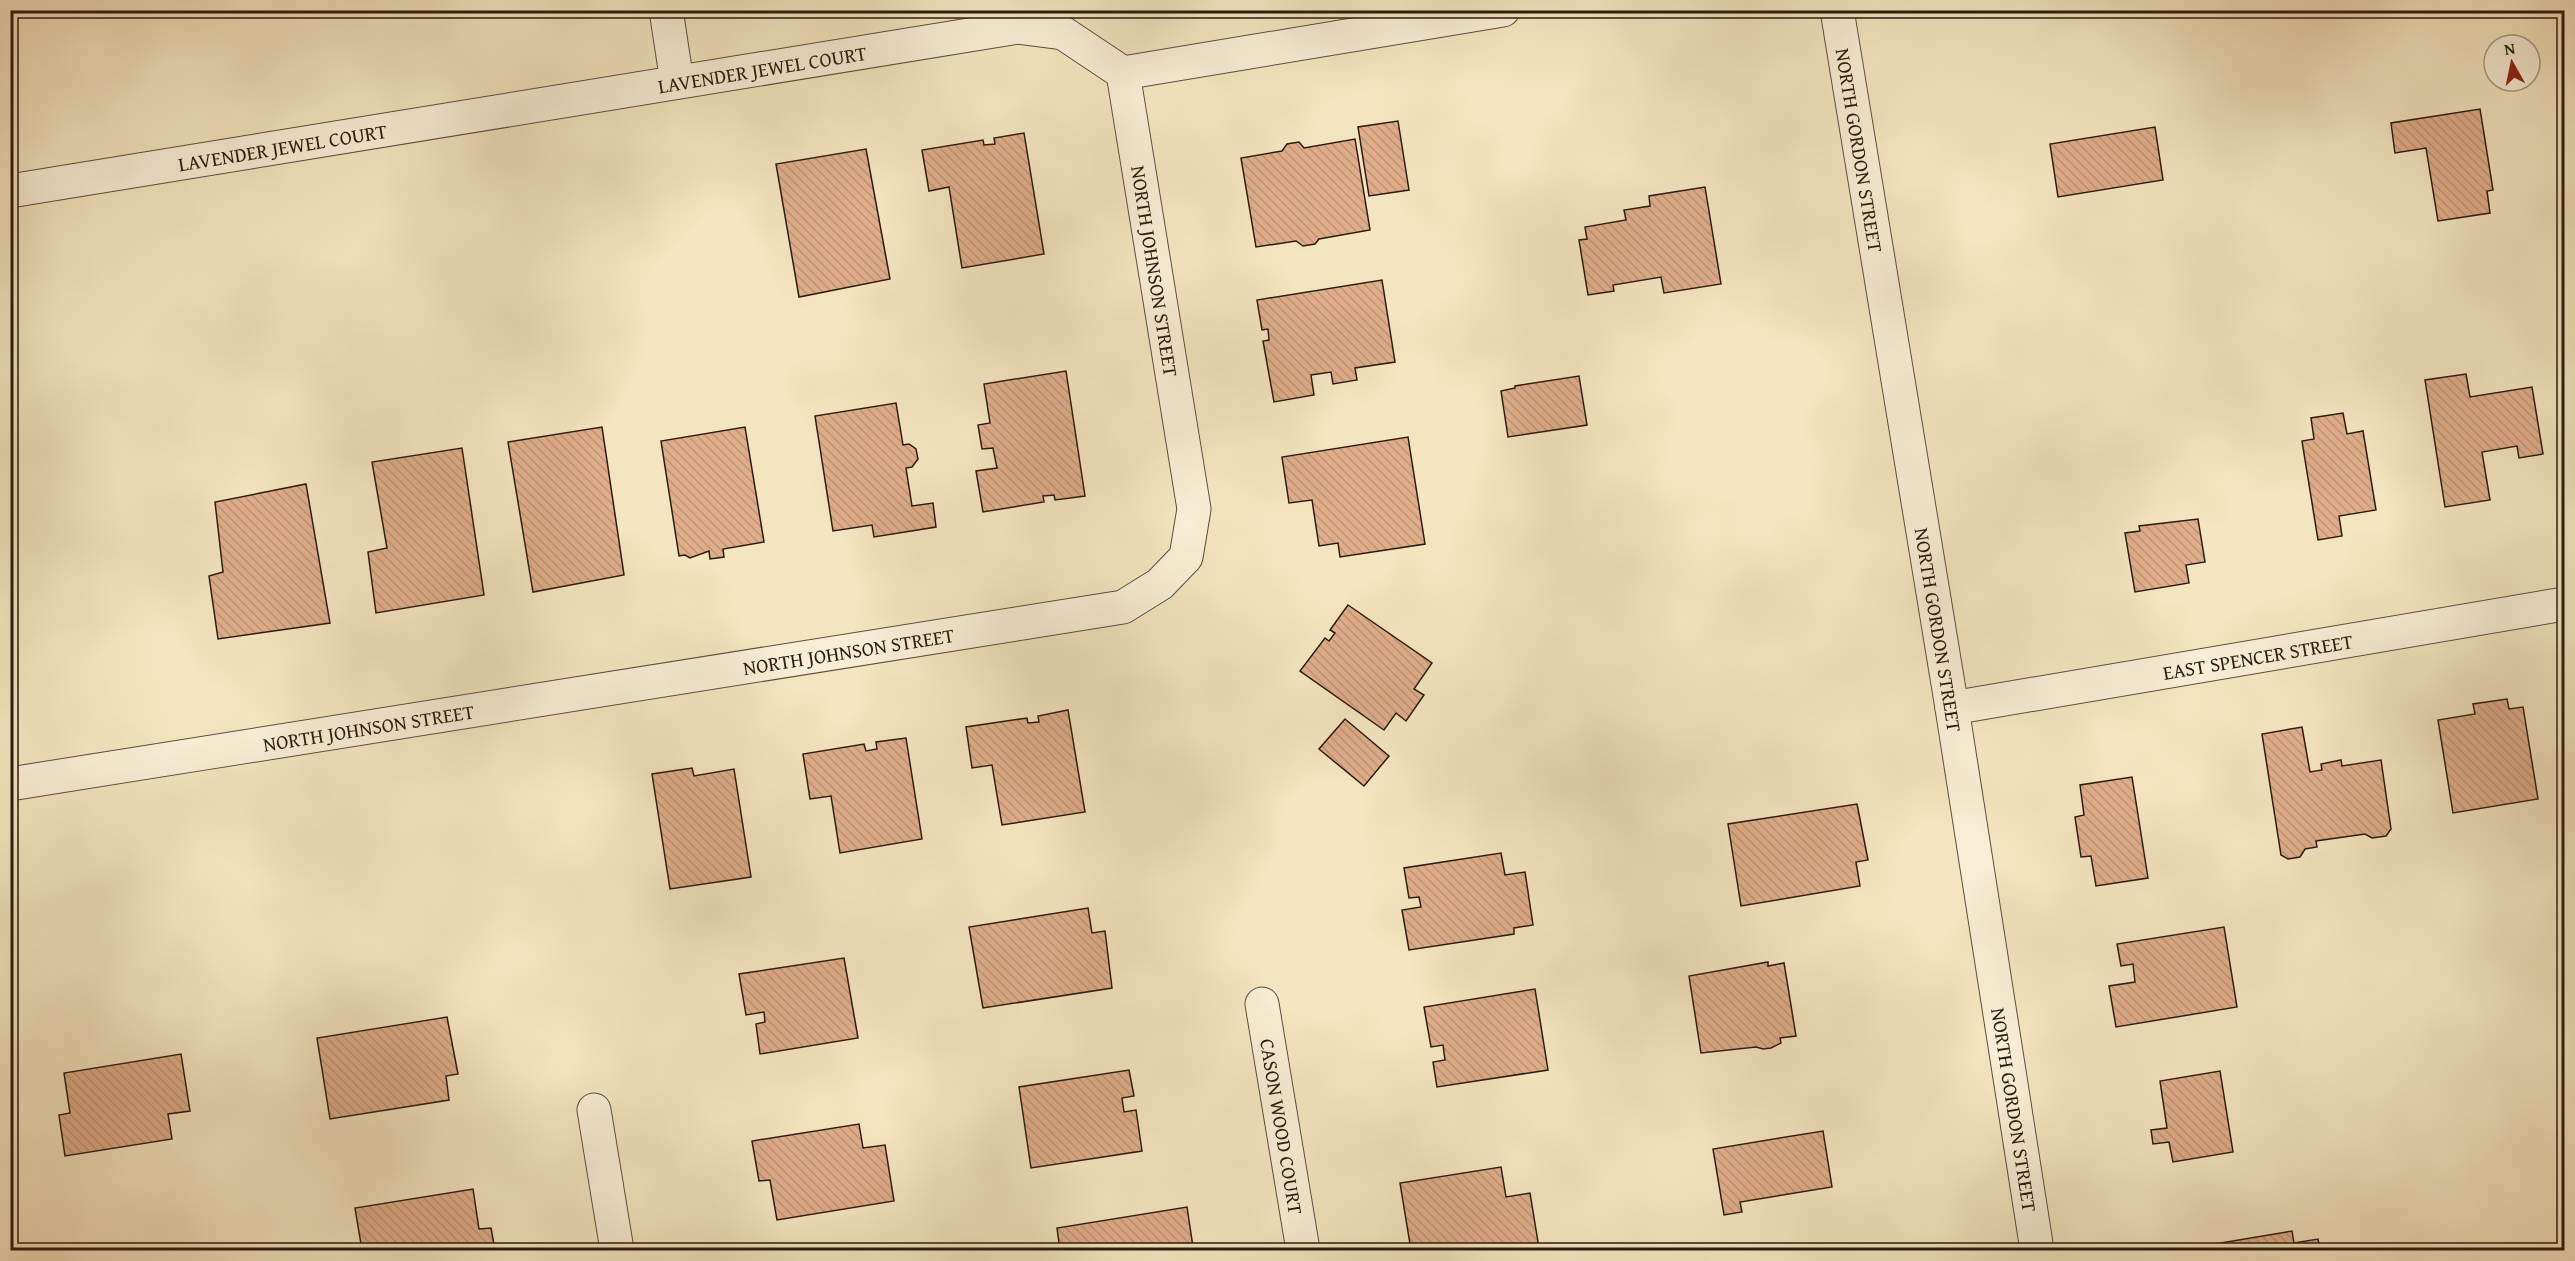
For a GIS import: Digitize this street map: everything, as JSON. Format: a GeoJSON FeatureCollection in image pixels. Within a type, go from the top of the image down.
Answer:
{"type":"FeatureCollection","features":[{"type":"Feature","properties":{"kind":"street"},"geometry":{"type":"LineString","coordinates":[[666,10],[677,82]]}},
{"type":"Feature","properties":{"kind":"street"},"geometry":{"type":"LineString","coordinates":[[1123,73],[1503,10]]}},
{"type":"Feature","properties":{"kind":"street","name":"NORTH GORDON STREET"},"geometry":{"type":"LineString","coordinates":[[1837,10],[1952,708],[2037,1251]]}},
{"type":"Feature","properties":{"kind":"street","name":"LAVENDER JEWEL COURT"},"geometry":{"type":"LineString","coordinates":[[10,191],[1018,27],[1063,33],[1123,73]]}},
{"type":"Feature","properties":{"kind":"street","name":"NORTH JOHNSON STREET"},"geometry":{"type":"LineString","coordinates":[[10,784],[1123,607],[1160,584],[1186,557],[1194,509],[1123,73]]}},
{"type":"Feature","properties":{"kind":"street","name":"EAST SPENCER STREET"},"geometry":{"type":"LineString","coordinates":[[1952,708],[2565,604]]}},
{"type":"Feature","properties":{"kind":"street","name":"CASON WOOD COURT"},"geometry":{"type":"LineString","coordinates":[[1262,1004],[1303,1251]]}},
{"type":"Feature","properties":{"kind":"street"},"geometry":{"type":"LineString","coordinates":[[594,1110],[617,1251]]}},
{"type":"Feature","properties":{"kind":"building"},"geometry":{"type":"Polygon","coordinates":[[[439,10],[480,10],[440,17],[439,10]]]}},
{"type":"Feature","properties":{"kind":"building"},"geometry":{"type":"Polygon","coordinates":[[[2480,109],[2493,190],[2487,191],[2490,213],[2438,221],[2426,148],[2395,153],[2391,123],[2480,109]]]}},
{"type":"Feature","properties":{"kind":"building"},"geometry":{"type":"Polygon","coordinates":[[[1398,121],[1409,190],[1369,196],[1358,127],[1398,121]]]}},
{"type":"Feature","properties":{"kind":"building"},"geometry":{"type":"Polygon","coordinates":[[[2155,127],[2163,180],[2058,197],[2050,144],[2155,127]]]}},
{"type":"Feature","properties":{"kind":"building"},"geometry":{"type":"Polygon","coordinates":[[[1024,133],[1044,254],[962,268],[949,187],[929,191],[922,150],[983,140],[984,145],[995,144],[994,138],[1024,133]]]}},
{"type":"Feature","properties":{"kind":"building"},"geometry":{"type":"Polygon","coordinates":[[[1355,139],[1370,230],[1319,239],[1315,244],[1303,246],[1296,241],[1256,247],[1241,158],[1282,151],[1287,144],[1299,142],[1304,148],[1355,139]]]}},
{"type":"Feature","properties":{"kind":"building"},"geometry":{"type":"Polygon","coordinates":[[[866,149],[890,279],[799,297],[776,164],[866,149]]]}},
{"type":"Feature","properties":{"kind":"building"},"geometry":{"type":"Polygon","coordinates":[[[1705,187],[1721,284],[1664,293],[1661,277],[1613,285],[1614,291],[1588,295],[1579,240],[1587,239],[1585,227],[1626,220],[1624,210],[1650,206],[1649,196],[1705,187]]]}},
{"type":"Feature","properties":{"kind":"building"},"geometry":{"type":"Polygon","coordinates":[[[1382,280],[1395,362],[1355,368],[1357,380],[1333,384],[1331,372],[1311,375],[1314,395],[1274,402],[1263,341],[1269,340],[1268,329],[1262,330],[1257,300],[1382,280]]]}},
{"type":"Feature","properties":{"kind":"building"},"geometry":{"type":"Polygon","coordinates":[[[1066,371],[1085,496],[1055,500],[1054,495],[1043,496],[1044,502],[983,512],[976,471],[997,468],[993,448],[982,449],[978,425],[990,423],[984,384],[1066,371]]]}},
{"type":"Feature","properties":{"kind":"building"},"geometry":{"type":"Polygon","coordinates":[[[2466,374],[2470,397],[2532,387],[2543,454],[2519,458],[2517,446],[2482,452],[2490,500],[2445,507],[2425,380],[2466,374]]]}},
{"type":"Feature","properties":{"kind":"building"},"geometry":{"type":"Polygon","coordinates":[[[1579,376],[1587,425],[1508,437],[1501,391],[1515,388],[1515,386],[1579,376]]]}},
{"type":"Feature","properties":{"kind":"building"},"geometry":{"type":"Polygon","coordinates":[[[896,403],[903,445],[909,444],[916,449],[918,459],[912,467],[906,468],[912,506],[933,503],[936,527],[874,537],[872,525],[833,531],[815,416],[896,403]]]}},
{"type":"Feature","properties":{"kind":"building"},"geometry":{"type":"Polygon","coordinates":[[[2343,413],[2347,434],[2363,431],[2376,510],[2339,516],[2342,536],[2318,540],[2302,441],[2314,439],[2311,418],[2343,413]]]}},
{"type":"Feature","properties":{"kind":"building"},"geometry":{"type":"Polygon","coordinates":[[[602,427],[624,575],[533,592],[508,442],[602,427]]]}},
{"type":"Feature","properties":{"kind":"building"},"geometry":{"type":"Polygon","coordinates":[[[745,427],[764,542],[723,549],[724,557],[710,559],[709,551],[690,558],[685,555],[679,556],[661,441],[745,427]]]}},
{"type":"Feature","properties":{"kind":"building"},"geometry":{"type":"Polygon","coordinates":[[[1408,437],[1425,544],[1340,557],[1338,543],[1319,546],[1312,500],[1289,503],[1282,457],[1408,437]]]}},
{"type":"Feature","properties":{"kind":"building"},"geometry":{"type":"Polygon","coordinates":[[[462,448],[484,595],[376,613],[368,552],[387,548],[372,462],[462,448]]]}},
{"type":"Feature","properties":{"kind":"building"},"geometry":{"type":"Polygon","coordinates":[[[306,484],[330,623],[218,639],[209,576],[223,572],[215,502],[306,484]]]}},
{"type":"Feature","properties":{"kind":"building"},"geometry":{"type":"Polygon","coordinates":[[[2198,519],[2205,562],[2186,565],[2189,583],[2135,592],[2125,533],[2140,531],[2139,526],[2198,519]]]}},
{"type":"Feature","properties":{"kind":"building"},"geometry":{"type":"Polygon","coordinates":[[[1348,605],[1432,663],[1414,689],[1424,695],[1406,721],[1396,713],[1384,730],[1300,671],[1325,638],[1329,641],[1335,633],[1330,630],[1348,605]]]}},
{"type":"Feature","properties":{"kind":"building"},"geometry":{"type":"Polygon","coordinates":[[[2507,699],[2509,709],[2523,707],[2538,799],[2453,813],[2438,720],[2475,714],[2473,704],[2507,699]]]}},
{"type":"Feature","properties":{"kind":"building"},"geometry":{"type":"Polygon","coordinates":[[[1068,710],[1085,812],[1002,825],[992,765],[972,768],[966,727],[1027,718],[1028,723],[1039,722],[1038,716],[1068,710]]]}},
{"type":"Feature","properties":{"kind":"building"},"geometry":{"type":"Polygon","coordinates":[[[1345,719],[1389,756],[1364,786],[1319,749],[1345,719]]]}},
{"type":"Feature","properties":{"kind":"building"},"geometry":{"type":"Polygon","coordinates":[[[2302,727],[2310,772],[2322,770],[2321,764],[2341,760],[2342,766],[2381,760],[2391,829],[2386,836],[2372,838],[2365,834],[2316,841],[2317,847],[2305,849],[2300,857],[2288,859],[2281,855],[2262,734],[2302,727]]]}},
{"type":"Feature","properties":{"kind":"building"},"geometry":{"type":"Polygon","coordinates":[[[906,738],[922,839],[840,853],[831,796],[810,799],[803,754],[864,744],[866,751],[877,749],[876,742],[906,738]]]}},
{"type":"Feature","properties":{"kind":"building"},"geometry":{"type":"Polygon","coordinates":[[[692,768],[694,776],[734,769],[751,877],[670,889],[652,774],[692,768]]]}},
{"type":"Feature","properties":{"kind":"building"},"geometry":{"type":"Polygon","coordinates":[[[2132,777],[2148,878],[2096,886],[2091,856],[2081,857],[2075,817],[2084,815],[2080,785],[2132,777]]]}},
{"type":"Feature","properties":{"kind":"building"},"geometry":{"type":"Polygon","coordinates":[[[1857,804],[1868,860],[1856,862],[1860,886],[1741,906],[1728,824],[1857,804]]]}},
{"type":"Feature","properties":{"kind":"building"},"geometry":{"type":"Polygon","coordinates":[[[1501,853],[1505,875],[1525,872],[1533,925],[1514,928],[1514,934],[1409,950],[1402,910],[1421,907],[1419,897],[1409,898],[1404,868],[1501,853]]]}},
{"type":"Feature","properties":{"kind":"building"},"geometry":{"type":"Polygon","coordinates":[[[1088,908],[1092,933],[1105,931],[1112,988],[983,1008],[969,927],[1088,908]]]}},
{"type":"Feature","properties":{"kind":"building"},"geometry":{"type":"Polygon","coordinates":[[[2224,927],[2237,1007],[2116,1027],[2109,986],[2135,982],[2133,964],[2121,966],[2117,944],[2224,927]]]}},
{"type":"Feature","properties":{"kind":"building"},"geometry":{"type":"Polygon","coordinates":[[[844,958],[858,1038],[760,1054],[756,1024],[765,1022],[764,1012],[746,1015],[739,974],[844,958]]]}},
{"type":"Feature","properties":{"kind":"building"},"geometry":{"type":"Polygon","coordinates":[[[1768,962],[1768,966],[1784,963],[1796,1036],[1780,1038],[1781,1043],[1771,1048],[1756,1047],[1701,1053],[1689,976],[1768,962]]]}},
{"type":"Feature","properties":{"kind":"building"},"geometry":{"type":"Polygon","coordinates":[[[1535,989],[1548,1070],[1437,1087],[1433,1062],[1445,1060],[1443,1045],[1431,1047],[1424,1007],[1535,989]]]}},
{"type":"Feature","properties":{"kind":"building"},"geometry":{"type":"Polygon","coordinates":[[[447,1017],[458,1074],[446,1076],[449,1100],[330,1119],[317,1038],[447,1017]]]}},
{"type":"Feature","properties":{"kind":"building"},"geometry":{"type":"Polygon","coordinates":[[[181,1054],[190,1111],[168,1114],[172,1139],[65,1156],[59,1115],[70,1113],[64,1073],[181,1054]]]}},
{"type":"Feature","properties":{"kind":"building"},"geometry":{"type":"Polygon","coordinates":[[[1129,1070],[1134,1096],[1122,1098],[1124,1112],[1136,1110],[1142,1151],[1031,1168],[1019,1087],[1129,1070]]]}},
{"type":"Feature","properties":{"kind":"building"},"geometry":{"type":"Polygon","coordinates":[[[2220,1071],[2233,1152],[2173,1162],[2169,1142],[2153,1144],[2151,1130],[2167,1128],[2160,1081],[2220,1071]]]}},
{"type":"Feature","properties":{"kind":"building"},"geometry":{"type":"Polygon","coordinates":[[[859,1124],[863,1148],[885,1145],[894,1201],[777,1220],[770,1180],[759,1181],[752,1141],[859,1124]]]}},
{"type":"Feature","properties":{"kind":"building"},"geometry":{"type":"Polygon","coordinates":[[[1823,1131],[1832,1187],[1740,1202],[1742,1212],[1724,1215],[1713,1149],[1823,1131]]]}},
{"type":"Feature","properties":{"kind":"building"},"geometry":{"type":"Polygon","coordinates":[[[1501,1167],[1506,1197],[1530,1193],[1539,1248],[1411,1250],[1400,1183],[1501,1167]]]}},
{"type":"Feature","properties":{"kind":"building"},"geometry":{"type":"Polygon","coordinates":[[[473,1189],[479,1229],[491,1228],[495,1250],[362,1250],[355,1208],[473,1189]]]}},
{"type":"Feature","properties":{"kind":"building"},"geometry":{"type":"Polygon","coordinates":[[[1187,1207],[1193,1247],[1181,1250],[1060,1250],[1057,1228],[1187,1207]]]}},
{"type":"Feature","properties":{"kind":"building"},"geometry":{"type":"Polygon","coordinates":[[[2292,1231],[2294,1243],[2318,1239],[2320,1250],[2179,1250],[2292,1231]]]}}]}
